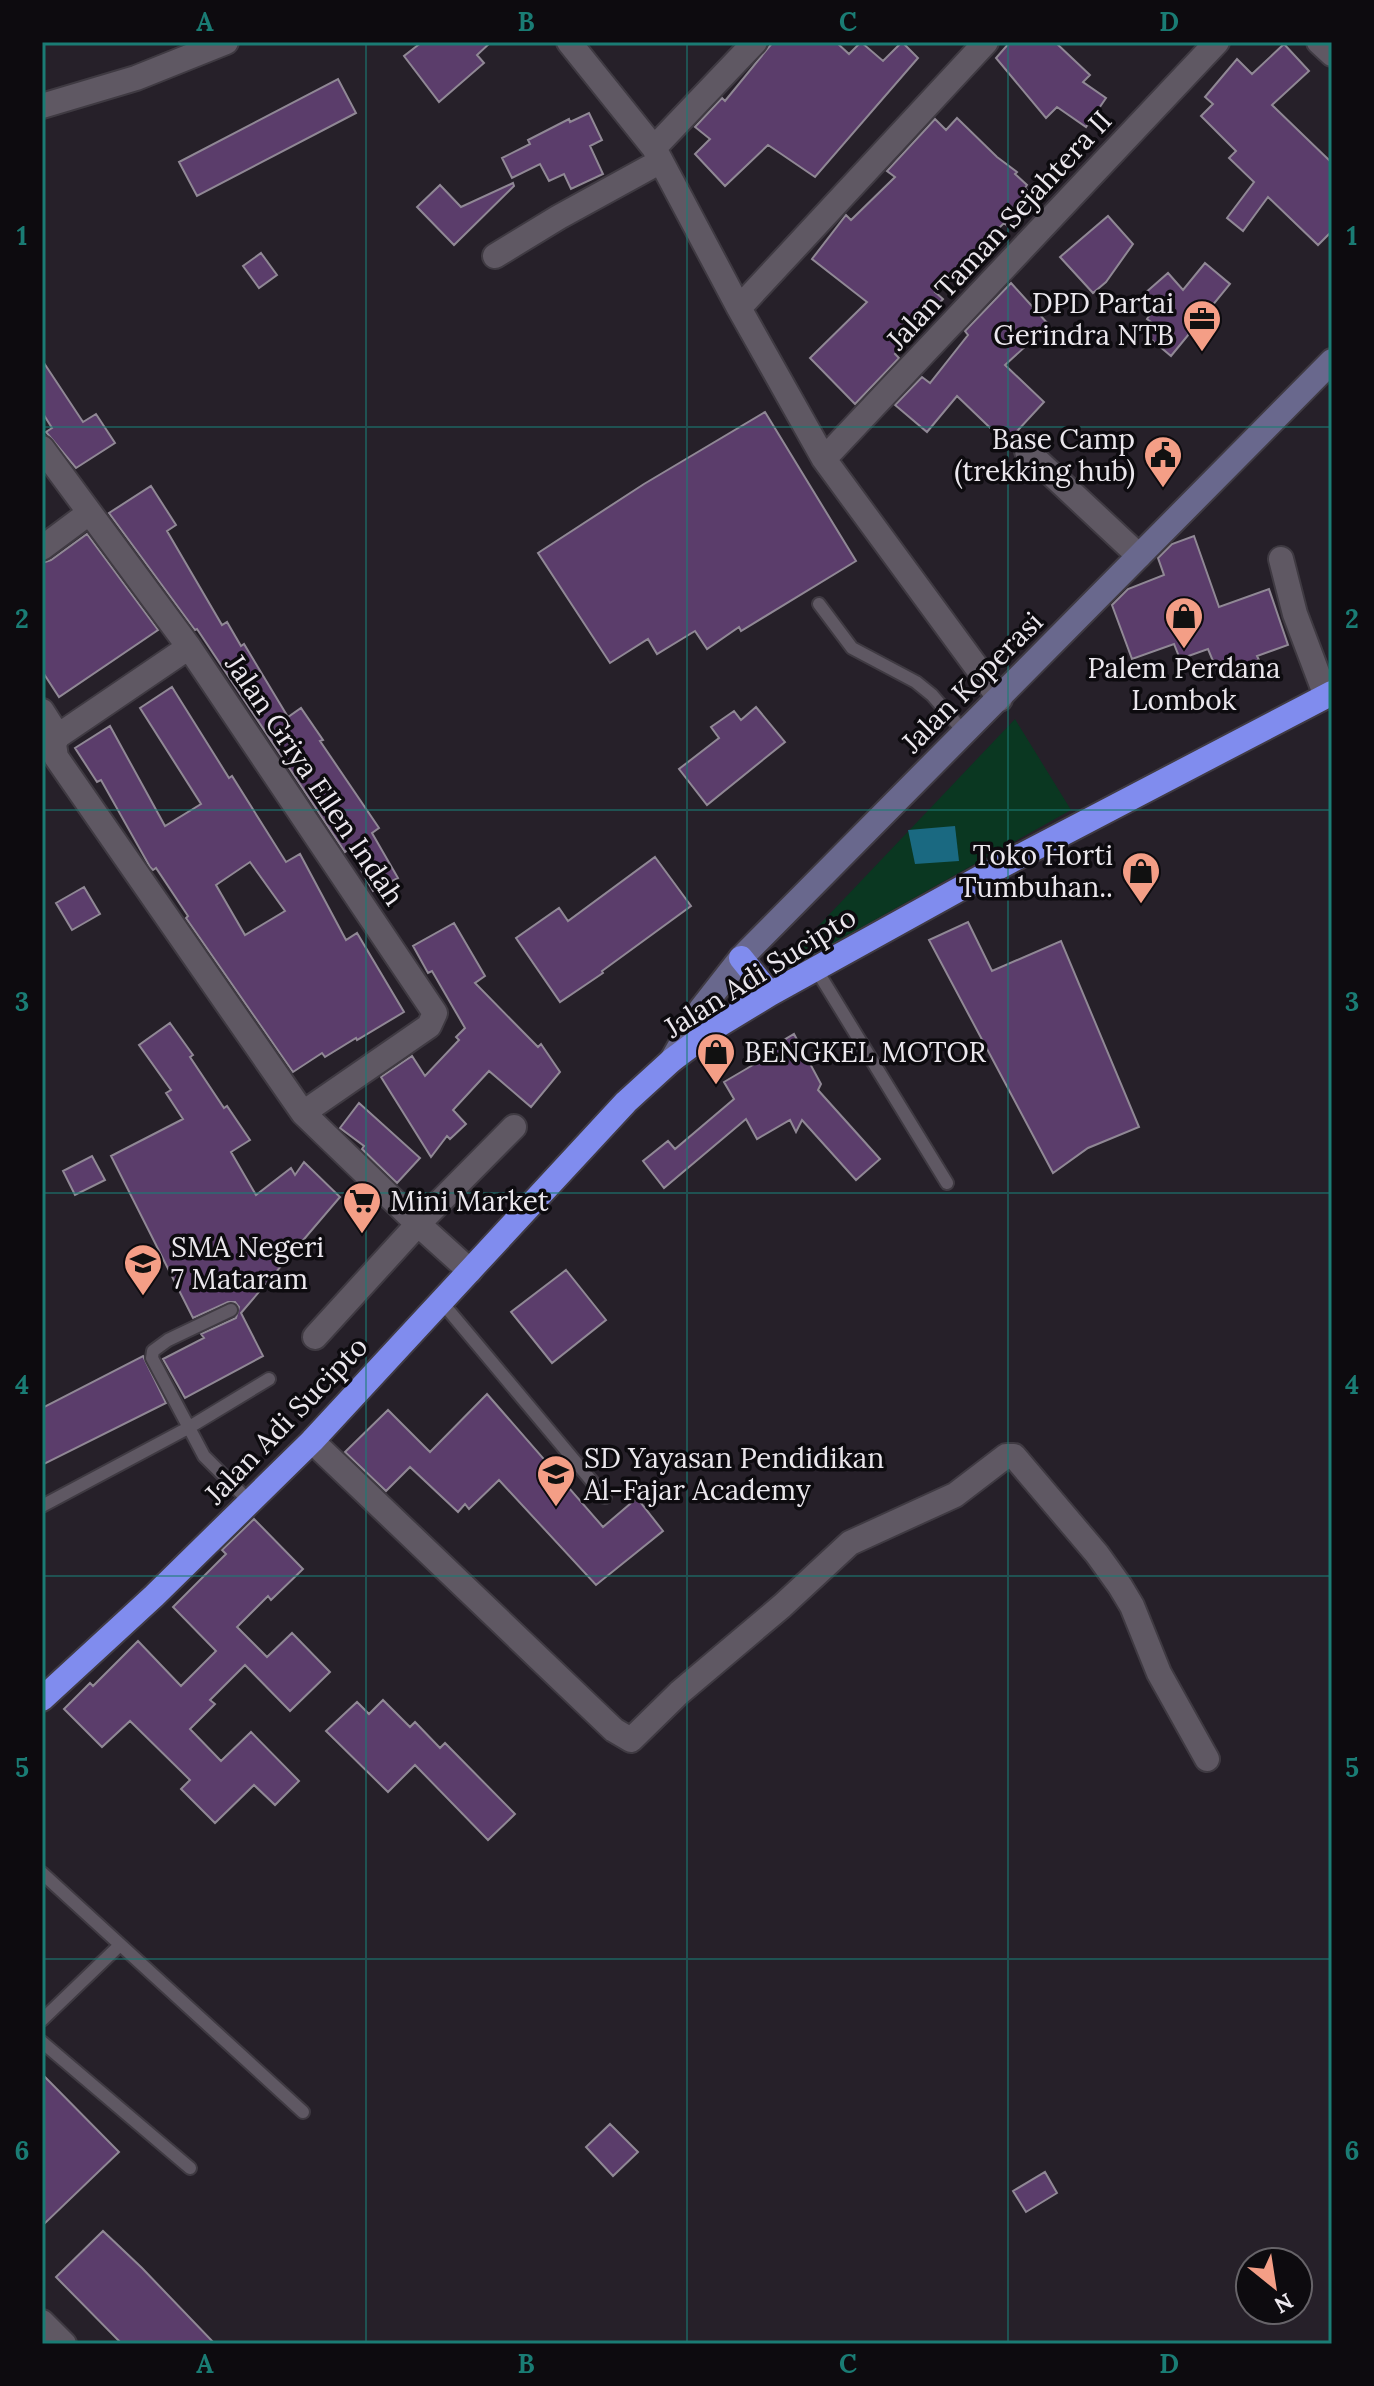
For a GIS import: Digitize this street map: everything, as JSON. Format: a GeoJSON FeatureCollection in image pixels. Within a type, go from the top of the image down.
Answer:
{"type":"FeatureCollection","features":[{"type":"Feature","properties":{"kind":"highway","name":"Jalan Adi Sucipto"},"geometry":{"type":"LineString","coordinates":[[42,1699],[251,1503],[626,1102],[672,1060],[719,1025],[770,994],[1003,865],[1329,695]]}},
{"type":"Feature","properties":{"kind":"highway"},"geometry":{"type":"LineString","coordinates":[[741,958],[770,994]]}},
{"type":"Feature","properties":{"kind":"street"},"geometry":{"type":"LineString","coordinates":[[44,100],[136,78],[226,42]]}},
{"type":"Feature","properties":{"kind":"street"},"geometry":{"type":"LineString","coordinates":[[569,42],[657,154],[824,459],[1000,699]]}},
{"type":"Feature","properties":{"kind":"street"},"geometry":{"type":"LineString","coordinates":[[495,256],[657,154],[755,42]]}},
{"type":"Feature","properties":{"kind":"street"},"geometry":{"type":"LineString","coordinates":[[739,308],[986,42]]}},
{"type":"Feature","properties":{"kind":"street","name":"Jalan Taman Sejahtera II"},"geometry":{"type":"LineString","coordinates":[[824,459],[1217,42]]}},
{"type":"Feature","properties":{"kind":"street"},"geometry":{"type":"LineString","coordinates":[[1319,42],[1332,54]]}},
{"type":"Feature","properties":{"kind":"street","name":"Jalan Koperasi"},"geometry":{"type":"LineString","coordinates":[[672,1060],[701,1009],[741,958],[1332,361]]}},
{"type":"Feature","properties":{"kind":"street","name":"Jalan Griya Ellen Indah"},"geometry":{"type":"LineString","coordinates":[[42,448],[189,647],[435,1013],[429,1026],[303,1113]]}},
{"type":"Feature","properties":{"kind":"street"},"geometry":{"type":"LineString","coordinates":[[1027,451],[1139,556]]}},
{"type":"Feature","properties":{"kind":"street"},"geometry":{"type":"LineString","coordinates":[[42,548],[89,513]]}},
{"type":"Feature","properties":{"kind":"street"},"geometry":{"type":"LineString","coordinates":[[1281,559],[1295,614],[1329,695]]}},
{"type":"Feature","properties":{"kind":"street"},"geometry":{"type":"LineString","coordinates":[[189,647],[58,736],[54,744],[56,757],[303,1113],[470,1271]]}},
{"type":"Feature","properties":{"kind":"street"},"geometry":{"type":"LineString","coordinates":[[42,711],[58,736]]}},
{"type":"Feature","properties":{"kind":"street"},"geometry":{"type":"LineString","coordinates":[[315,1337],[432,1237],[514,1127]]}},
{"type":"Feature","properties":{"kind":"street"},"geometry":{"type":"LineString","coordinates":[[312,1441],[614,1730],[631,1740],[679,1693],[807,1584],[850,1543],[955,1495],[1006,1456],[1014,1456],[1120,1586],[1159,1673],[1207,1759]]}},
{"type":"Feature","properties":{"kind":"street"},"geometry":{"type":"LineString","coordinates":[[42,2322],[64,2344]]}},
{"type":"Feature","properties":{"kind":"lane"},"geometry":{"type":"LineString","coordinates":[[819,604],[852,648],[916,682],[932,695],[964,732]]}},
{"type":"Feature","properties":{"kind":"lane"},"geometry":{"type":"LineString","coordinates":[[816,969],[947,1183]]}},
{"type":"Feature","properties":{"kind":"lane"},"geometry":{"type":"LineString","coordinates":[[440,1300],[605,1497]]}},
{"type":"Feature","properties":{"kind":"lane"},"geometry":{"type":"LineString","coordinates":[[231,1310],[168,1340],[153,1351],[152,1358],[188,1428],[214,1468],[251,1503]]}},
{"type":"Feature","properties":{"kind":"lane"},"geometry":{"type":"LineString","coordinates":[[42,1506],[188,1428],[269,1379]]}},
{"type":"Feature","properties":{"kind":"lane"},"geometry":{"type":"LineString","coordinates":[[42,1873],[303,2112]]}},
{"type":"Feature","properties":{"kind":"lane"},"geometry":{"type":"LineString","coordinates":[[42,2020],[120,1945]]}},
{"type":"Feature","properties":{"kind":"lane"},"geometry":{"type":"LineString","coordinates":[[42,2042],[190,2168]]}},
{"type":"Feature","properties":{"kind":"green space"},"geometry":{"type":"Polygon","coordinates":[[[1015,719],[1071,810],[766,981],[1015,719]]]}},
{"type":"Feature","properties":{"kind":"water"},"geometry":{"type":"Polygon","coordinates":[[[955,826],[959,861],[915,864],[908,830],[955,826]]]}},
{"type":"Feature","properties":{"kind":"building"},"geometry":{"type":"Polygon","coordinates":[[[422,42],[491,42],[477,55],[484,63],[439,102],[404,56],[422,42]]]}},
{"type":"Feature","properties":{"kind":"building"},"geometry":{"type":"Polygon","coordinates":[[[773,42],[836,42],[849,54],[861,42],[883,61],[902,42],[918,58],[815,177],[768,145],[725,186],[695,154],[710,139],[695,127],[722,98],[725,101],[773,42]]]}},
{"type":"Feature","properties":{"kind":"building"},"geometry":{"type":"Polygon","coordinates":[[[1010,42],[1055,42],[1090,75],[1083,82],[1106,98],[1086,127],[1057,107],[1046,118],[996,58],[1010,42]]]}},
{"type":"Feature","properties":{"kind":"building"},"geometry":{"type":"Polygon","coordinates":[[[1284,44],[1309,71],[1272,105],[1332,163],[1332,231],[1318,245],[1268,197],[1243,231],[1227,218],[1254,182],[1229,158],[1236,151],[1201,116],[1213,104],[1205,97],[1237,59],[1252,74],[1284,44]]]}},
{"type":"Feature","properties":{"kind":"building"},"geometry":{"type":"Polygon","coordinates":[[[338,79],[356,113],[197,196],[179,162],[338,79]]]}},
{"type":"Feature","properties":{"kind":"building"},"geometry":{"type":"Polygon","coordinates":[[[589,113],[602,140],[590,146],[603,174],[571,189],[564,174],[549,181],[540,164],[512,178],[502,158],[530,144],[528,140],[569,119],[570,122],[589,113]]]}},
{"type":"Feature","properties":{"kind":"building"},"geometry":{"type":"Polygon","coordinates":[[[957,118],[1017,172],[1015,174],[1027,185],[1025,188],[1038,201],[1011,229],[1004,223],[935,292],[943,299],[895,354],[899,358],[855,404],[810,358],[867,302],[812,259],[846,215],[851,220],[895,177],[887,171],[935,119],[946,130],[957,118]]]}},
{"type":"Feature","properties":{"kind":"building"},"geometry":{"type":"Polygon","coordinates":[[[513,183],[514,186],[454,245],[417,207],[440,185],[461,207],[513,183]]]}},
{"type":"Feature","properties":{"kind":"building"},"geometry":{"type":"Polygon","coordinates":[[[1108,216],[1133,244],[1106,282],[1093,293],[1060,257],[1108,216]]]}},
{"type":"Feature","properties":{"kind":"building"},"geometry":{"type":"Polygon","coordinates":[[[261,253],[277,275],[259,288],[243,266],[261,253]]]}},
{"type":"Feature","properties":{"kind":"building"},"geometry":{"type":"Polygon","coordinates":[[[1205,263],[1230,284],[1171,356],[1146,335],[1155,325],[1147,319],[1156,306],[1144,294],[1168,273],[1183,290],[1205,263]]]}},
{"type":"Feature","properties":{"kind":"building"},"geometry":{"type":"Polygon","coordinates":[[[1011,283],[1049,325],[1005,365],[1044,402],[1006,443],[957,396],[927,432],[895,405],[922,377],[930,383],[968,335],[965,331],[1011,283]]]}},
{"type":"Feature","properties":{"kind":"building"},"geometry":{"type":"Polygon","coordinates":[[[42,360],[83,422],[96,414],[115,443],[76,468],[46,432],[52,428],[42,412],[42,360]]]}},
{"type":"Feature","properties":{"kind":"building"},"geometry":{"type":"Polygon","coordinates":[[[765,412],[856,561],[741,631],[739,627],[707,649],[695,631],[657,654],[648,639],[610,663],[538,553],[644,484],[765,412]]]}},
{"type":"Feature","properties":{"kind":"building"},"geometry":{"type":"Polygon","coordinates":[[[151,486],[176,525],[167,531],[222,625],[227,622],[241,646],[244,644],[288,717],[301,708],[379,828],[372,833],[398,878],[373,891],[349,849],[345,852],[197,629],[109,513],[151,486]]]}},
{"type":"Feature","properties":{"kind":"building"},"geometry":{"type":"Polygon","coordinates":[[[87,534],[158,630],[59,697],[42,671],[42,563],[87,534]]]}},
{"type":"Feature","properties":{"kind":"building"},"geometry":{"type":"Polygon","coordinates":[[[1194,536],[1219,607],[1269,589],[1288,645],[1257,656],[1259,660],[1220,678],[1208,649],[1180,659],[1174,644],[1132,659],[1112,605],[1128,589],[1164,575],[1158,558],[1172,544],[1194,536]]]}},
{"type":"Feature","properties":{"kind":"building"},"geometry":{"type":"Polygon","coordinates":[[[172,687],[286,862],[300,854],[346,940],[357,933],[404,1012],[325,1057],[322,1053],[293,1072],[186,918],[188,916],[156,868],[153,870],[150,867],[101,780],[97,782],[75,748],[110,726],[165,826],[201,804],[140,708],[172,687]],[[250,862],[216,885],[245,935],[285,911],[250,862]]]}},
{"type":"Feature","properties":{"kind":"building"},"geometry":{"type":"Polygon","coordinates":[[[756,707],[785,742],[707,805],[679,769],[719,738],[711,727],[734,711],[741,720],[756,707]]]}},
{"type":"Feature","properties":{"kind":"building"},"geometry":{"type":"Polygon","coordinates":[[[655,857],[691,906],[560,1002],[516,938],[559,908],[568,921],[655,857]]]}},
{"type":"Feature","properties":{"kind":"building"},"geometry":{"type":"Polygon","coordinates":[[[84,887],[100,914],[72,930],[56,903],[84,887]]]}},
{"type":"Feature","properties":{"kind":"building"},"geometry":{"type":"Polygon","coordinates":[[[968,922],[992,971],[1061,941],[1139,1127],[1088,1148],[1053,1173],[929,940],[968,922]]]}},
{"type":"Feature","properties":{"kind":"building"},"geometry":{"type":"Polygon","coordinates":[[[454,923],[485,976],[475,983],[538,1047],[541,1044],[560,1072],[531,1107],[489,1071],[453,1110],[466,1124],[450,1139],[447,1136],[431,1157],[381,1077],[412,1056],[425,1076],[459,1040],[456,1037],[465,1028],[432,971],[428,973],[413,946],[454,923]]]}},
{"type":"Feature","properties":{"kind":"building"},"geometry":{"type":"Polygon","coordinates":[[[170,1023],[224,1108],[227,1106],[250,1140],[231,1152],[256,1195],[291,1168],[295,1175],[304,1162],[340,1197],[241,1313],[263,1356],[185,1398],[163,1359],[204,1338],[201,1334],[236,1318],[239,1307],[235,1302],[228,1302],[193,1318],[111,1156],[183,1119],[166,1093],[171,1090],[139,1045],[170,1023]]]}},
{"type":"Feature","properties":{"kind":"building"},"geometry":{"type":"Polygon","coordinates":[[[794,1034],[821,1084],[818,1090],[880,1159],[856,1180],[802,1120],[796,1132],[790,1120],[757,1139],[746,1119],[664,1188],[643,1161],[668,1141],[675,1149],[734,1099],[724,1082],[758,1062],[755,1057],[794,1034]]]}},
{"type":"Feature","properties":{"kind":"building"},"geometry":{"type":"Polygon","coordinates":[[[359,1103],[420,1158],[397,1183],[362,1149],[364,1146],[340,1128],[359,1103]]]}},
{"type":"Feature","properties":{"kind":"building"},"geometry":{"type":"Polygon","coordinates":[[[92,1156],[105,1180],[75,1195],[63,1171],[92,1156]]]}},
{"type":"Feature","properties":{"kind":"building"},"geometry":{"type":"Polygon","coordinates":[[[566,1270],[606,1320],[552,1363],[511,1312],[566,1270]]]}},
{"type":"Feature","properties":{"kind":"building"},"geometry":{"type":"Polygon","coordinates":[[[143,1356],[166,1403],[42,1465],[42,1408],[143,1356]]]}},
{"type":"Feature","properties":{"kind":"building"},"geometry":{"type":"Polygon","coordinates":[[[487,1394],[603,1527],[637,1498],[663,1531],[596,1585],[499,1480],[469,1509],[465,1504],[458,1512],[410,1467],[386,1491],[345,1452],[388,1410],[430,1452],[487,1394]]]}},
{"type":"Feature","properties":{"kind":"building"},"geometry":{"type":"Polygon","coordinates":[[[254,1519],[303,1569],[271,1600],[268,1596],[237,1627],[267,1657],[292,1633],[330,1672],[290,1711],[245,1665],[210,1700],[215,1704],[190,1729],[221,1761],[251,1732],[299,1781],[275,1805],[254,1785],[215,1823],[181,1789],[190,1780],[130,1721],[102,1747],[64,1709],[90,1683],[93,1686],[138,1641],[181,1686],[216,1651],[173,1607],[226,1554],[222,1550],[254,1519]]]}},
{"type":"Feature","properties":{"kind":"building"},"geometry":{"type":"Polygon","coordinates":[[[383,1700],[410,1727],[415,1722],[440,1748],[445,1743],[515,1814],[488,1840],[415,1765],[388,1792],[326,1731],[357,1702],[369,1714],[383,1700]]]}},
{"type":"Feature","properties":{"kind":"building"},"geometry":{"type":"Polygon","coordinates":[[[42,2074],[119,2152],[42,2226],[42,2074]]]}},
{"type":"Feature","properties":{"kind":"building"},"geometry":{"type":"Polygon","coordinates":[[[610,2124],[638,2152],[613,2176],[586,2147],[610,2124]]]}},
{"type":"Feature","properties":{"kind":"building"},"geometry":{"type":"Polygon","coordinates":[[[1045,2172],[1057,2193],[1026,2212],[1013,2191],[1045,2172]]]}},
{"type":"Feature","properties":{"kind":"building"},"geometry":{"type":"Polygon","coordinates":[[[103,2231],[215,2344],[122,2344],[56,2277],[103,2231]]]}},
{"type":"Feature","properties":{"kind":"place","name":"DPD Partai Gerindra NTB"},"geometry":{"type":"Point","coordinates":[1202,353]}},
{"type":"Feature","properties":{"kind":"place","name":"Base Camp (trekking hub)"},"geometry":{"type":"Point","coordinates":[1163,489]}},
{"type":"Feature","properties":{"kind":"place","name":"Palem Perdana Lombok"},"geometry":{"type":"Point","coordinates":[1184,650]}},
{"type":"Feature","properties":{"kind":"place","name":"Toko Horti Tumbuhan.."},"geometry":{"type":"Point","coordinates":[1141,905]}},
{"type":"Feature","properties":{"kind":"place","name":"BENGKEL MOTOR"},"geometry":{"type":"Point","coordinates":[716,1086]}},
{"type":"Feature","properties":{"kind":"place","name":"Mini Market"},"geometry":{"type":"Point","coordinates":[362,1235]}},
{"type":"Feature","properties":{"kind":"place","name":"SMA Negeri 7 Mataram"},"geometry":{"type":"Point","coordinates":[143,1297]}},
{"type":"Feature","properties":{"kind":"place","name":"SD Yayasan Pendidikan Al-Fajar Academy"},"geometry":{"type":"Point","coordinates":[556,1508]}}]}
